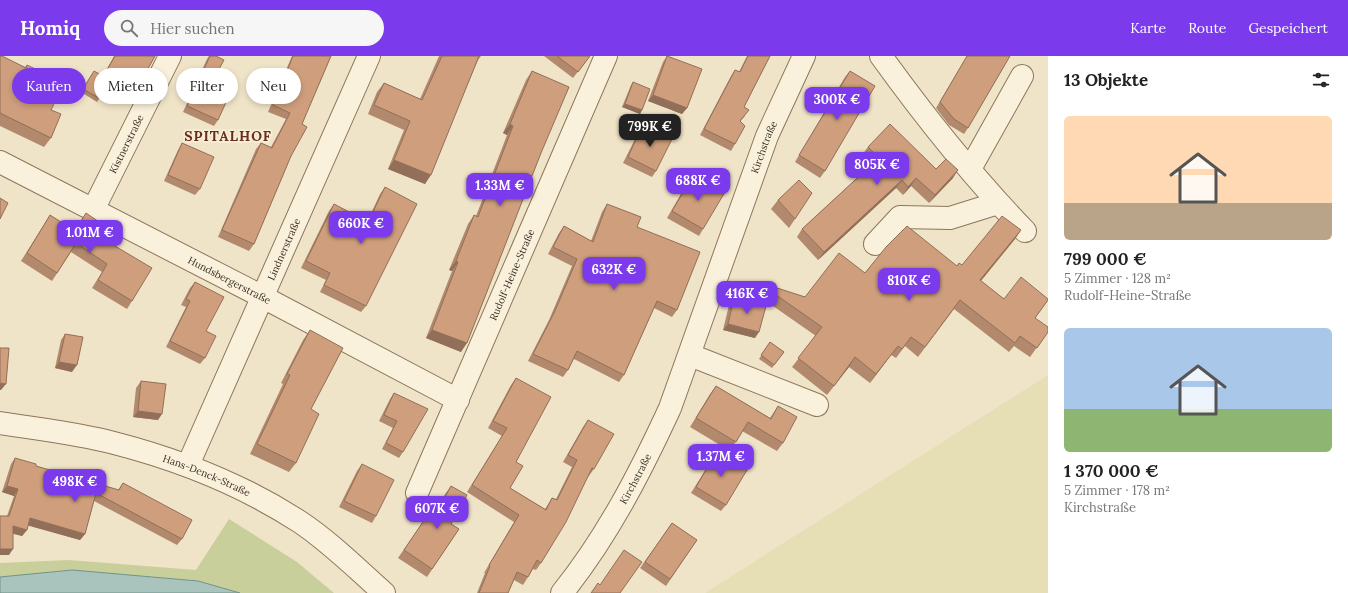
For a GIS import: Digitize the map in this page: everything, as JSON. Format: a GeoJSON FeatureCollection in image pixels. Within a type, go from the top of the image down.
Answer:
{"type":"FeatureCollection","features":[{"type":"Feature","properties":{"kind":"street","name":"Kistnerstraße"},"geometry":{"type":"LineString","coordinates":[[93,210],[170,56]]}},
{"type":"Feature","properties":{"kind":"street","name":"Lindnerstraße"},"geometry":{"type":"LineString","coordinates":[[188,465],[261,296],[369,56]]}},
{"type":"Feature","properties":{"kind":"street","name":"Rudolf-Heine-Straße"},"geometry":{"type":"LineString","coordinates":[[417,493],[606,56]]}},
{"type":"Feature","properties":{"kind":"street","name":"Kirchstraße"},"geometry":{"type":"LineString","coordinates":[[562,593],[608,529],[631,488],[670,408],[764,143],[788,87],[804,56]]}},
{"type":"Feature","properties":{"kind":"street"},"geometry":{"type":"LineString","coordinates":[[881,56],[918,109],[998,203],[1025,230]]}},
{"type":"Feature","properties":{"kind":"street"},"geometry":{"type":"LineString","coordinates":[[970,169],[1022,76]]}},
{"type":"Feature","properties":{"kind":"street","name":"Hundsbergerstraße"},"geometry":{"type":"LineString","coordinates":[[0,162],[261,296],[458,400]]}},
{"type":"Feature","properties":{"kind":"street"},"geometry":{"type":"LineString","coordinates":[[875,244],[900,217],[950,218],[998,203]]}},
{"type":"Feature","properties":{"kind":"street"},"geometry":{"type":"LineString","coordinates":[[690,355],[818,405]]}},
{"type":"Feature","properties":{"kind":"street","name":"Hans-Denck-Straße"},"geometry":{"type":"LineString","coordinates":[[0,423],[113,442],[188,465],[228,481],[301,523],[348,560],[384,593]]}},
{"type":"Feature","properties":{"kind":"shaded area"},"geometry":{"type":"Polygon","coordinates":[[[1048,375],[1048,593],[705,593],[1048,375]]]}},
{"type":"Feature","properties":{"kind":"green space"},"geometry":{"type":"Polygon","coordinates":[[[229,519],[297,562],[334,593],[240,593],[198,581],[72,570],[0,577],[0,563],[69,560],[196,570],[229,519]]]}},
{"type":"Feature","properties":{"kind":"water"},"geometry":{"type":"Polygon","coordinates":[[[72,570],[198,581],[240,593],[0,593],[0,577],[72,570]]]}},
{"type":"Feature","properties":{"kind":"building"},"geometry":{"type":"Polygon","coordinates":[[[0,56],[2,56],[26,68],[12,68],[12,104],[54,104],[51,110],[61,114],[51,138],[0,113],[0,56]]]}},
{"type":"Feature","properties":{"kind":"building"},"geometry":{"type":"Polygon","coordinates":[[[115,56],[155,56],[148,68],[108,68],[115,56]]]}},
{"type":"Feature","properties":{"kind":"building"},"geometry":{"type":"Polygon","coordinates":[[[210,56],[216,56],[224,60],[220,68],[204,68],[210,56]]]}},
{"type":"Feature","properties":{"kind":"building"},"geometry":{"type":"Polygon","coordinates":[[[293,56],[331,56],[302,124],[307,127],[291,156],[254,244],[222,230],[261,143],[272,148],[290,113],[273,104],[301,104],[301,68],[288,68],[293,56]]]}},
{"type":"Feature","properties":{"kind":"building"},"geometry":{"type":"Polygon","coordinates":[[[442,56],[479,56],[431,175],[394,160],[410,121],[374,105],[384,83],[422,100],[442,56]]]}},
{"type":"Feature","properties":{"kind":"building"},"geometry":{"type":"Polygon","coordinates":[[[557,56],[590,56],[578,72],[557,56]]]}},
{"type":"Feature","properties":{"kind":"building"},"geometry":{"type":"Polygon","coordinates":[[[667,56],[702,69],[687,108],[653,95],[667,56]]]}},
{"type":"Feature","properties":{"kind":"building"},"geometry":{"type":"Polygon","coordinates":[[[748,56],[770,56],[744,107],[749,110],[740,121],[745,126],[735,144],[704,129],[735,70],[740,72],[748,56]]]}},
{"type":"Feature","properties":{"kind":"building"},"geometry":{"type":"Polygon","coordinates":[[[967,56],[1010,56],[968,128],[954,119],[940,102],[967,56]]]}},
{"type":"Feature","properties":{"kind":"building"},"geometry":{"type":"Polygon","coordinates":[[[27,65],[33,68],[26,68],[27,65]]]}},
{"type":"Feature","properties":{"kind":"building"},"geometry":{"type":"Polygon","coordinates":[[[94,71],[94,95],[86,91],[86,84],[94,71]]]}},
{"type":"Feature","properties":{"kind":"building"},"geometry":{"type":"Polygon","coordinates":[[[532,71],[569,87],[541,153],[467,343],[432,330],[458,262],[456,261],[474,215],[478,217],[513,126],[510,124],[532,71]]]}},
{"type":"Feature","properties":{"kind":"building"},"geometry":{"type":"Polygon","coordinates":[[[850,71],[875,86],[825,171],[799,155],[850,71]]]}},
{"type":"Feature","properties":{"kind":"building"},"geometry":{"type":"Polygon","coordinates":[[[633,82],[650,89],[642,110],[625,104],[633,82]]]}},
{"type":"Feature","properties":{"kind":"building"},"geometry":{"type":"Polygon","coordinates":[[[188,104],[225,104],[218,120],[187,106],[188,104]]]}},
{"type":"Feature","properties":{"kind":"building"},"geometry":{"type":"Polygon","coordinates":[[[643,124],[672,139],[656,171],[628,157],[643,124]]]}},
{"type":"Feature","properties":{"kind":"building"},"geometry":{"type":"Polygon","coordinates":[[[890,124],[936,169],[946,159],[958,170],[935,195],[916,178],[908,187],[902,180],[824,252],[802,229],[879,158],[868,147],[890,124]]]}},
{"type":"Feature","properties":{"kind":"building"},"geometry":{"type":"Polygon","coordinates":[[[182,143],[214,157],[200,189],[168,175],[182,143]]]}},
{"type":"Feature","properties":{"kind":"building"},"geometry":{"type":"Polygon","coordinates":[[[694,174],[725,192],[703,229],[672,211],[694,174]]]}},
{"type":"Feature","properties":{"kind":"building"},"geometry":{"type":"Polygon","coordinates":[[[799,180],[812,193],[795,219],[778,200],[799,180]]]}},
{"type":"Feature","properties":{"kind":"building"},"geometry":{"type":"Polygon","coordinates":[[[385,187],[417,204],[366,306],[324,285],[330,273],[306,261],[334,204],[368,222],[385,187]]]}},
{"type":"Feature","properties":{"kind":"building"},"geometry":{"type":"Polygon","coordinates":[[[0,198],[8,203],[0,219],[0,198]]]}},
{"type":"Feature","properties":{"kind":"building"},"geometry":{"type":"Polygon","coordinates":[[[607,204],[641,217],[637,227],[700,252],[677,310],[657,301],[624,375],[577,351],[568,370],[533,354],[554,313],[577,259],[553,247],[564,226],[593,242],[607,204]]]}},
{"type":"Feature","properties":{"kind":"building"},"geometry":{"type":"Polygon","coordinates":[[[86,213],[105,226],[98,236],[152,268],[132,301],[98,280],[107,264],[76,243],[57,273],[27,253],[50,215],[75,231],[86,213]]]}},
{"type":"Feature","properties":{"kind":"building"},"geometry":{"type":"Polygon","coordinates":[[[1002,216],[1021,230],[980,280],[1004,299],[1021,277],[1048,299],[1035,318],[1048,327],[1048,332],[1037,348],[1020,336],[1015,343],[960,300],[925,347],[911,337],[902,349],[898,346],[876,374],[855,357],[834,386],[798,358],[822,327],[769,290],[771,286],[805,297],[839,253],[865,273],[886,247],[907,226],[957,266],[959,263],[962,265],[1002,216]]]}},
{"type":"Feature","properties":{"kind":"building"},"geometry":{"type":"Polygon","coordinates":[[[195,282],[224,297],[206,331],[216,336],[205,358],[170,341],[190,301],[186,299],[195,282]]]}},
{"type":"Feature","properties":{"kind":"building"},"geometry":{"type":"Polygon","coordinates":[[[734,298],[766,306],[759,332],[728,324],[734,298]]]}},
{"type":"Feature","properties":{"kind":"building"},"geometry":{"type":"Polygon","coordinates":[[[310,330],[343,348],[311,409],[319,414],[296,463],[257,444],[290,375],[287,374],[310,330]]]}},
{"type":"Feature","properties":{"kind":"building"},"geometry":{"type":"Polygon","coordinates":[[[65,334],[83,337],[77,365],[59,362],[65,334]]]}},
{"type":"Feature","properties":{"kind":"building"},"geometry":{"type":"Polygon","coordinates":[[[770,342],[784,352],[774,365],[761,355],[770,342]]]}},
{"type":"Feature","properties":{"kind":"building"},"geometry":{"type":"Polygon","coordinates":[[[0,348],[9,348],[6,384],[0,383],[0,348]]]}},
{"type":"Feature","properties":{"kind":"building"},"geometry":{"type":"Polygon","coordinates":[[[516,378],[551,397],[516,462],[523,466],[510,488],[546,510],[552,498],[557,500],[577,460],[568,455],[588,420],[614,434],[594,469],[592,468],[566,522],[541,563],[537,560],[528,577],[517,572],[508,593],[479,593],[490,566],[489,565],[519,515],[472,485],[507,428],[493,421],[516,378]]]}},
{"type":"Feature","properties":{"kind":"building"},"geometry":{"type":"Polygon","coordinates":[[[141,381],[166,384],[162,414],[138,411],[141,381]]]}},
{"type":"Feature","properties":{"kind":"building"},"geometry":{"type":"Polygon","coordinates":[[[716,386],[771,419],[778,406],[797,417],[783,443],[748,422],[736,442],[696,418],[716,386]]]}},
{"type":"Feature","properties":{"kind":"building"},"geometry":{"type":"Polygon","coordinates":[[[394,393],[428,409],[403,452],[386,443],[397,421],[384,415],[394,393]]]}},
{"type":"Feature","properties":{"kind":"building"},"geometry":{"type":"Polygon","coordinates":[[[717,451],[747,470],[726,505],[696,487],[717,451]]]}},
{"type":"Feature","properties":{"kind":"building"},"geometry":{"type":"Polygon","coordinates":[[[15,458],[36,464],[36,466],[119,490],[123,483],[192,520],[182,539],[96,493],[85,534],[30,518],[27,530],[13,526],[13,549],[0,549],[0,516],[9,516],[18,489],[7,486],[15,458]]]}},
{"type":"Feature","properties":{"kind":"building"},"geometry":{"type":"Polygon","coordinates":[[[362,464],[394,480],[376,516],[344,501],[362,464]]]}},
{"type":"Feature","properties":{"kind":"building"},"geometry":{"type":"Polygon","coordinates":[[[451,486],[467,495],[451,524],[459,529],[432,569],[404,550],[431,510],[436,514],[451,486]]]}},
{"type":"Feature","properties":{"kind":"building"},"geometry":{"type":"Polygon","coordinates":[[[672,523],[697,540],[670,579],[645,562],[672,523]]]}},
{"type":"Feature","properties":{"kind":"building"},"geometry":{"type":"Polygon","coordinates":[[[624,550],[642,562],[620,593],[591,593],[598,583],[600,585],[624,550]]]}},
{"type":"Feature","properties":{"kind":"district","name":"SPITALHOF"},"geometry":{"type":"Point","coordinates":[228,136]}}]}
